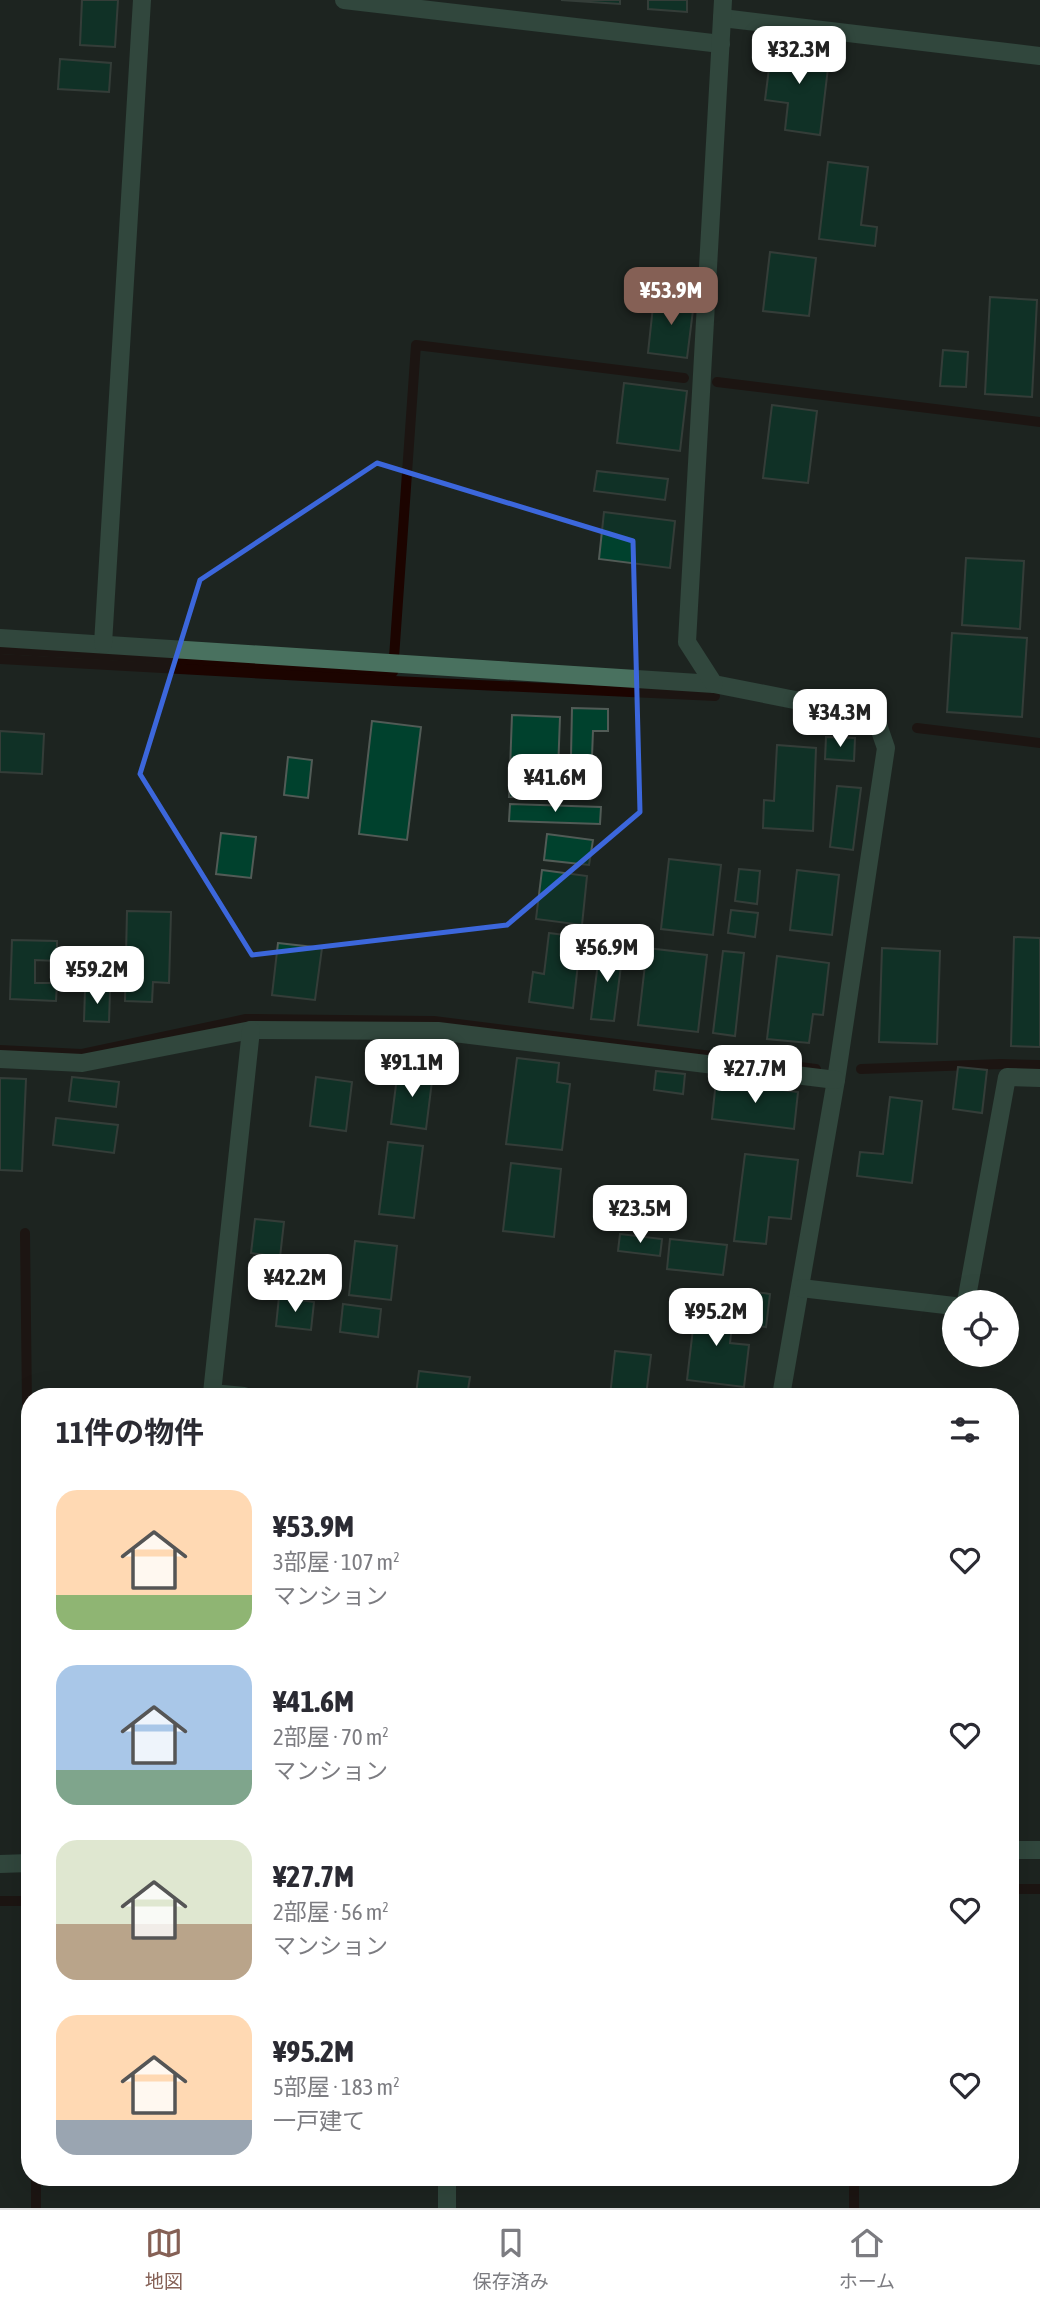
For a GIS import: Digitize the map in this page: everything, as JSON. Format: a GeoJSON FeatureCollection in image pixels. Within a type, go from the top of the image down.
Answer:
{"type":"FeatureCollection","features":[{"type":"Feature","properties":{"kind":"street"},"geometry":{"type":"LineString","coordinates":[[103,644],[142,0]]}},
{"type":"Feature","properties":{"kind":"street"},"geometry":{"type":"LineString","coordinates":[[344,0],[721,44]]}},
{"type":"Feature","properties":{"kind":"street"},"geometry":{"type":"LineString","coordinates":[[714,684],[687,642],[723,0]]}},
{"type":"Feature","properties":{"kind":"street"},"geometry":{"type":"LineString","coordinates":[[722,19],[1040,56]]}},
{"type":"Feature","properties":{"kind":"street"},"geometry":{"type":"LineString","coordinates":[[0,638],[714,684],[875,716],[886,748],[835,1080],[782,1388]]}},
{"type":"Feature","properties":{"kind":"street"},"geometry":{"type":"LineString","coordinates":[[0,1059],[82,1063],[251,1030],[438,1031],[835,1080]]}},
{"type":"Feature","properties":{"kind":"street"},"geometry":{"type":"LineString","coordinates":[[213,1388],[251,1030]]}},
{"type":"Feature","properties":{"kind":"street"},"geometry":{"type":"LineString","coordinates":[[968,1290],[1007,1077],[1040,1078]]}},
{"type":"Feature","properties":{"kind":"street"},"geometry":{"type":"LineString","coordinates":[[801,1288],[942,1305]]}},
{"type":"Feature","properties":{"kind":"street"},"geometry":{"type":"LineString","coordinates":[[1019,1850],[1040,1850]]}},
{"type":"Feature","properties":{"kind":"street"},"geometry":{"type":"LineString","coordinates":[[0,1864],[21,1864]]}},
{"type":"Feature","properties":{"kind":"street"},"geometry":{"type":"LineString","coordinates":[[447,2186],[447,2208]]}},
{"type":"Feature","properties":{"kind":"highlighted area"},"geometry":{"type":"Polygon","coordinates":[[[377,463],[633,541],[640,812],[507,925],[252,955],[140,774],[200,580],[377,463]]]}},
{"type":"Feature","properties":{"kind":"building"},"geometry":{"type":"Polygon","coordinates":[[[82,0],[118,0],[115,47],[80,45],[82,0]]]}},
{"type":"Feature","properties":{"kind":"building"},"geometry":{"type":"Polygon","coordinates":[[[561,0],[620,0],[620,4],[561,0]]]}},
{"type":"Feature","properties":{"kind":"building"},"geometry":{"type":"Polygon","coordinates":[[[648,0],[687,0],[687,12],[648,9],[648,0]]]}},
{"type":"Feature","properties":{"kind":"building"},"geometry":{"type":"Polygon","coordinates":[[[772,45],[830,51],[820,135],[785,130],[788,103],[765,100],[772,45]]]}},
{"type":"Feature","properties":{"kind":"building"},"geometry":{"type":"Polygon","coordinates":[[[60,59],[111,63],[109,92],[58,89],[60,59]]]}},
{"type":"Feature","properties":{"kind":"building"},"geometry":{"type":"Polygon","coordinates":[[[828,162],[868,167],[861,225],[877,227],[875,246],[819,239],[828,162]]]}},
{"type":"Feature","properties":{"kind":"building"},"geometry":{"type":"Polygon","coordinates":[[[770,252],[816,258],[809,316],[763,311],[770,252]]]}},
{"type":"Feature","properties":{"kind":"building"},"geometry":{"type":"Polygon","coordinates":[[[654,297],[694,302],[687,358],[648,353],[654,297]]]}},
{"type":"Feature","properties":{"kind":"building"},"geometry":{"type":"Polygon","coordinates":[[[990,297],[1037,300],[1032,397],[985,394],[990,297]]]}},
{"type":"Feature","properties":{"kind":"building"},"geometry":{"type":"Polygon","coordinates":[[[943,350],[968,352],[966,387],[940,386],[943,350]]]}},
{"type":"Feature","properties":{"kind":"building"},"geometry":{"type":"Polygon","coordinates":[[[624,383],[687,391],[680,451],[617,443],[624,383]]]}},
{"type":"Feature","properties":{"kind":"building"},"geometry":{"type":"Polygon","coordinates":[[[772,405],[817,411],[808,483],[763,478],[772,405]]]}},
{"type":"Feature","properties":{"kind":"building"},"geometry":{"type":"Polygon","coordinates":[[[597,471],[668,479],[665,500],[594,491],[597,471]]]}},
{"type":"Feature","properties":{"kind":"building"},"geometry":{"type":"Polygon","coordinates":[[[604,512],[675,521],[670,568],[599,559],[604,512]]]}},
{"type":"Feature","properties":{"kind":"building"},"geometry":{"type":"Polygon","coordinates":[[[966,558],[1024,561],[1020,629],[962,625],[966,558]]]}},
{"type":"Feature","properties":{"kind":"building"},"geometry":{"type":"Polygon","coordinates":[[[952,633],[1027,638],[1022,717],[947,712],[952,633]]]}},
{"type":"Feature","properties":{"kind":"building"},"geometry":{"type":"Polygon","coordinates":[[[572,708],[608,709],[608,731],[593,731],[592,757],[571,756],[572,708]]]}},
{"type":"Feature","properties":{"kind":"building"},"geometry":{"type":"Polygon","coordinates":[[[512,715],[560,717],[557,798],[509,797],[512,715]]]}},
{"type":"Feature","properties":{"kind":"building"},"geometry":{"type":"Polygon","coordinates":[[[372,721],[421,727],[407,840],[359,834],[372,721]]]}},
{"type":"Feature","properties":{"kind":"building"},"geometry":{"type":"Polygon","coordinates":[[[0,731],[44,734],[42,774],[0,772],[0,731]]]}},
{"type":"Feature","properties":{"kind":"building"},"geometry":{"type":"Polygon","coordinates":[[[826,737],[855,738],[854,761],[825,759],[826,737]]]}},
{"type":"Feature","properties":{"kind":"building"},"geometry":{"type":"Polygon","coordinates":[[[777,745],[816,748],[813,831],[763,828],[764,800],[774,801],[777,745]]]}},
{"type":"Feature","properties":{"kind":"building"},"geometry":{"type":"Polygon","coordinates":[[[288,757],[312,760],[308,798],[284,795],[288,757]]]}},
{"type":"Feature","properties":{"kind":"building"},"geometry":{"type":"Polygon","coordinates":[[[837,786],[861,788],[853,850],[830,847],[837,786]]]}},
{"type":"Feature","properties":{"kind":"building"},"geometry":{"type":"Polygon","coordinates":[[[510,804],[601,807],[600,824],[509,821],[510,804]]]}},
{"type":"Feature","properties":{"kind":"building"},"geometry":{"type":"Polygon","coordinates":[[[221,833],[256,837],[251,878],[216,874],[221,833]]]}},
{"type":"Feature","properties":{"kind":"building"},"geometry":{"type":"Polygon","coordinates":[[[547,834],[593,840],[589,865],[544,860],[547,834]]]}},
{"type":"Feature","properties":{"kind":"building"},"geometry":{"type":"Polygon","coordinates":[[[669,859],[721,865],[713,935],[661,929],[669,859]]]}},
{"type":"Feature","properties":{"kind":"building"},"geometry":{"type":"Polygon","coordinates":[[[739,869],[760,871],[757,904],[735,901],[739,869]]]}},
{"type":"Feature","properties":{"kind":"building"},"geometry":{"type":"Polygon","coordinates":[[[542,870],[587,876],[582,925],[536,919],[542,870]]]}},
{"type":"Feature","properties":{"kind":"building"},"geometry":{"type":"Polygon","coordinates":[[[797,870],[839,875],[832,935],[790,930],[797,870]]]}},
{"type":"Feature","properties":{"kind":"building"},"geometry":{"type":"Polygon","coordinates":[[[731,910],[758,913],[755,937],[728,933],[731,910]]]}},
{"type":"Feature","properties":{"kind":"building"},"geometry":{"type":"Polygon","coordinates":[[[127,911],[171,912],[169,983],[153,982],[152,1002],[125,1001],[127,911]]]}},
{"type":"Feature","properties":{"kind":"building"},"geometry":{"type":"Polygon","coordinates":[[[549,933],[581,937],[573,1008],[529,1002],[533,972],[544,974],[549,933]]]}},
{"type":"Feature","properties":{"kind":"building"},"geometry":{"type":"Polygon","coordinates":[[[1014,937],[1040,938],[1040,1047],[1011,1046],[1014,937]]]}},
{"type":"Feature","properties":{"kind":"building"},"geometry":{"type":"Polygon","coordinates":[[[12,940],[57,941],[57,961],[35,960],[35,983],[57,983],[56,1001],[10,999],[12,940]]]}},
{"type":"Feature","properties":{"kind":"building"},"geometry":{"type":"Polygon","coordinates":[[[278,943],[322,948],[315,1000],[272,995],[278,943]]]}},
{"type":"Feature","properties":{"kind":"building"},"geometry":{"type":"Polygon","coordinates":[[[600,947],[623,950],[614,1021],[591,1019],[600,947]]]}},
{"type":"Feature","properties":{"kind":"building"},"geometry":{"type":"Polygon","coordinates":[[[647,948],[707,955],[698,1032],[638,1025],[647,948]]]}},
{"type":"Feature","properties":{"kind":"building"},"geometry":{"type":"Polygon","coordinates":[[[882,948],[940,951],[937,1044],[879,1042],[882,948]]]}},
{"type":"Feature","properties":{"kind":"building"},"geometry":{"type":"Polygon","coordinates":[[[723,951],[744,953],[735,1036],[713,1033],[723,951]]]}},
{"type":"Feature","properties":{"kind":"building"},"geometry":{"type":"Polygon","coordinates":[[[777,956],[829,963],[823,1015],[813,1014],[809,1043],[767,1039],[777,956]]]}},
{"type":"Feature","properties":{"kind":"building"},"geometry":{"type":"Polygon","coordinates":[[[85,990],[110,991],[109,1022],[84,1021],[85,990]]]}},
{"type":"Feature","properties":{"kind":"building"},"geometry":{"type":"Polygon","coordinates":[[[517,1058],[559,1063],[557,1082],[570,1084],[562,1150],[506,1144],[517,1058]]]}},
{"type":"Feature","properties":{"kind":"building"},"geometry":{"type":"Polygon","coordinates":[[[958,1067],[987,1070],[982,1113],[953,1109],[958,1067]]]}},
{"type":"Feature","properties":{"kind":"building"},"geometry":{"type":"Polygon","coordinates":[[[398,1069],[433,1073],[426,1129],[391,1124],[398,1069]]]}},
{"type":"Feature","properties":{"kind":"building"},"geometry":{"type":"Polygon","coordinates":[[[656,1071],[685,1074],[683,1094],[654,1090],[656,1071]]]}},
{"type":"Feature","properties":{"kind":"building"},"geometry":{"type":"Polygon","coordinates":[[[72,1077],[119,1082],[116,1107],[69,1101],[72,1077]]]}},
{"type":"Feature","properties":{"kind":"building"},"geometry":{"type":"Polygon","coordinates":[[[316,1077],[352,1082],[346,1131],[310,1126],[316,1077]]]}},
{"type":"Feature","properties":{"kind":"building"},"geometry":{"type":"Polygon","coordinates":[[[0,1078],[26,1079],[22,1171],[0,1170],[0,1078]]]}},
{"type":"Feature","properties":{"kind":"building"},"geometry":{"type":"Polygon","coordinates":[[[716,1081],[798,1092],[794,1129],[712,1119],[716,1081]]]}},
{"type":"Feature","properties":{"kind":"building"},"geometry":{"type":"Polygon","coordinates":[[[890,1097],[922,1101],[912,1183],[857,1176],[860,1152],[883,1154],[890,1097]]]}},
{"type":"Feature","properties":{"kind":"building"},"geometry":{"type":"Polygon","coordinates":[[[56,1118],[118,1125],[114,1153],[53,1145],[56,1118]]]}},
{"type":"Feature","properties":{"kind":"building"},"geometry":{"type":"Polygon","coordinates":[[[388,1142],[423,1146],[414,1218],[379,1214],[388,1142]]]}},
{"type":"Feature","properties":{"kind":"building"},"geometry":{"type":"Polygon","coordinates":[[[745,1154],[798,1160],[791,1219],[769,1217],[766,1244],[734,1241],[745,1154]]]}},
{"type":"Feature","properties":{"kind":"building"},"geometry":{"type":"Polygon","coordinates":[[[511,1163],[561,1169],[554,1237],[503,1231],[511,1163]]]}},
{"type":"Feature","properties":{"kind":"building"},"geometry":{"type":"Polygon","coordinates":[[[255,1219],[284,1222],[280,1257],[251,1253],[255,1219]]]}},
{"type":"Feature","properties":{"kind":"building"},"geometry":{"type":"Polygon","coordinates":[[[620,1234],[662,1239],[660,1256],[618,1251],[620,1234]]]}},
{"type":"Feature","properties":{"kind":"building"},"geometry":{"type":"Polygon","coordinates":[[[670,1239],[727,1245],[723,1275],[667,1269],[670,1239]]]}},
{"type":"Feature","properties":{"kind":"building"},"geometry":{"type":"Polygon","coordinates":[[[355,1241],[397,1246],[391,1300],[349,1295],[355,1241]]]}},
{"type":"Feature","properties":{"kind":"building"},"geometry":{"type":"Polygon","coordinates":[[[749,1291],[770,1294],[766,1327],[745,1324],[749,1291]]]}},
{"type":"Feature","properties":{"kind":"building"},"geometry":{"type":"Polygon","coordinates":[[[279,1297],[314,1302],[311,1330],[276,1326],[279,1297]]]}},
{"type":"Feature","properties":{"kind":"building"},"geometry":{"type":"Polygon","coordinates":[[[696,1303],[734,1307],[730,1343],[749,1345],[744,1387],[687,1380],[696,1303]]]}},
{"type":"Feature","properties":{"kind":"building"},"geometry":{"type":"Polygon","coordinates":[[[343,1304],[381,1309],[378,1337],[340,1332],[343,1304]]]}},
{"type":"Feature","properties":{"kind":"building"},"geometry":{"type":"Polygon","coordinates":[[[615,1351],[651,1355],[647,1388],[611,1388],[615,1351]]]}},
{"type":"Feature","properties":{"kind":"building"},"geometry":{"type":"Polygon","coordinates":[[[419,1371],[470,1377],[468,1388],[417,1388],[419,1371]]]}},
{"type":"Feature","properties":{"kind":"waterway"},"geometry":{"type":"LineString","coordinates":[[0,649],[393,672],[416,345],[684,378]]}},
{"type":"Feature","properties":{"kind":"waterway"},"geometry":{"type":"LineString","coordinates":[[717,382],[1040,422]]}},
{"type":"Feature","properties":{"kind":"waterway"},"geometry":{"type":"LineString","coordinates":[[0,659],[715,696]]}},
{"type":"Feature","properties":{"kind":"waterway"},"geometry":{"type":"LineString","coordinates":[[917,728],[1040,743]]}},
{"type":"Feature","properties":{"kind":"waterway"},"geometry":{"type":"LineString","coordinates":[[0,1050],[82,1054],[246,1019],[434,1021],[816,1069]]}},
{"type":"Feature","properties":{"kind":"waterway"},"geometry":{"type":"LineString","coordinates":[[861,1069],[1040,1065]]}},
{"type":"Feature","properties":{"kind":"waterway"},"geometry":{"type":"LineString","coordinates":[[25,1233],[27,1388]]}},
{"type":"Feature","properties":{"kind":"waterway"},"geometry":{"type":"LineString","coordinates":[[1019,1889],[1040,1889]]}},
{"type":"Feature","properties":{"kind":"waterway"},"geometry":{"type":"LineString","coordinates":[[0,1901],[21,1901]]}},
{"type":"Feature","properties":{"kind":"waterway"},"geometry":{"type":"LineString","coordinates":[[36,2186],[36,2208]]}},
{"type":"Feature","properties":{"kind":"waterway"},"geometry":{"type":"LineString","coordinates":[[854,2186],[854,2208]]}}]}
